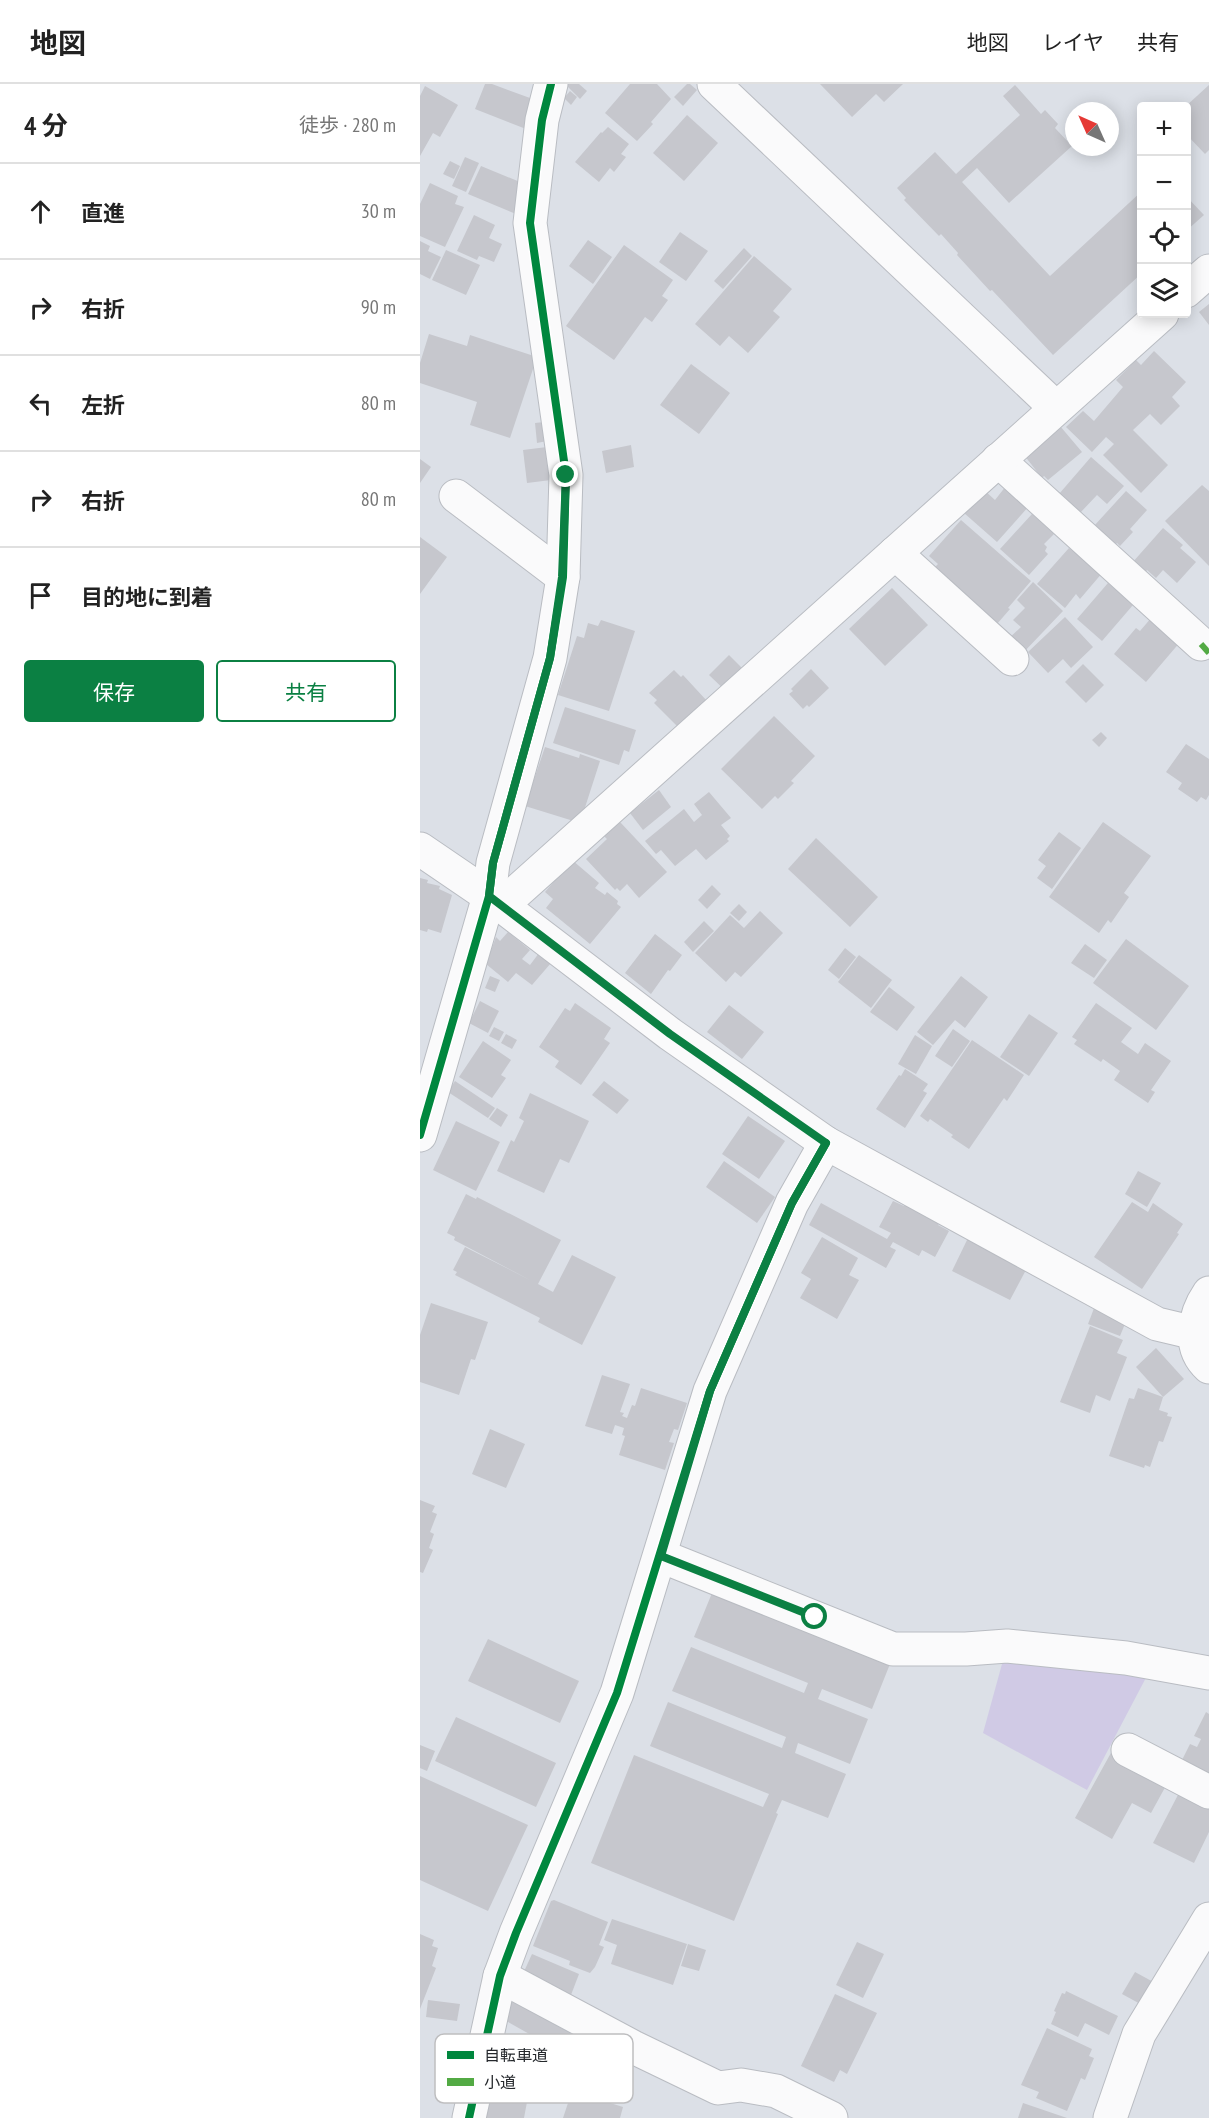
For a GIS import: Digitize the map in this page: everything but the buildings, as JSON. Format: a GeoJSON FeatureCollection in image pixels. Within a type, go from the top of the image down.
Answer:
{"type":"FeatureCollection","features":[{"type":"Feature","properties":{"kind":"street"},"geometry":{"type":"LineString","coordinates":[[420,1135],[428,1078],[495,901],[493,863],[550,658],[562,577],[566,475],[530,223],[542,120],[551,84]]}},
{"type":"Feature","properties":{"kind":"street"},"geometry":{"type":"LineString","coordinates":[[714,84],[1056,408]]}},
{"type":"Feature","properties":{"kind":"street"},"geometry":{"type":"LineString","coordinates":[[1191,287],[1209,271]]}},
{"type":"Feature","properties":{"kind":"street"},"geometry":{"type":"LineString","coordinates":[[495,901],[895,553],[1157,318]]}},
{"type":"Feature","properties":{"kind":"street"},"geometry":{"type":"LineString","coordinates":[[998,460],[1201,644]]}},
{"type":"Feature","properties":{"kind":"street"},"geometry":{"type":"LineString","coordinates":[[456,496],[562,577]]}},
{"type":"Feature","properties":{"kind":"street"},"geometry":{"type":"LineString","coordinates":[[895,553],[1012,659]]}},
{"type":"Feature","properties":{"kind":"street"},"geometry":{"type":"LineString","coordinates":[[420,849],[495,901],[670,1034],[826,1143],[1157,1324],[1195,1333]]}},
{"type":"Feature","properties":{"kind":"street"},"geometry":{"type":"LineString","coordinates":[[487,2034],[500,1976],[516,1933],[617,1693],[710,1391],[792,1203],[826,1143]]}},
{"type":"Feature","properties":{"kind":"street"},"geometry":{"type":"LineString","coordinates":[[1209,1293],[1198,1314],[1195,1333],[1196,1347],[1209,1367]]}},
{"type":"Feature","properties":{"kind":"street"},"geometry":{"type":"LineString","coordinates":[[661,1556],[893,1649],[966,1649],[1007,1646],[1126,1658],[1209,1673]]}},
{"type":"Feature","properties":{"kind":"street"},"geometry":{"type":"LineString","coordinates":[[1128,1750],[1209,1792]]}},
{"type":"Feature","properties":{"kind":"street"},"geometry":{"type":"LineString","coordinates":[[1110,2118],[1139,2034],[1209,1919]]}},
{"type":"Feature","properties":{"kind":"street"},"geometry":{"type":"LineString","coordinates":[[500,1976],[607,2034]]}},
{"type":"Feature","properties":{"kind":"street"},"geometry":{"type":"LineString","coordinates":[[633,2048],[717,2088],[741,2085],[776,2091],[831,2118]]}},
{"type":"Feature","properties":{"kind":"street"},"geometry":{"type":"LineString","coordinates":[[469,2118],[472,2103]]}},
{"type":"Feature","properties":{"kind":"shaded area"},"geometry":{"type":"Polygon","coordinates":[[[1005,1653],[1149,1672],[1087,1790],[983,1733],[1005,1653]]]}},
{"type":"Feature","properties":{"kind":"marked path"},"geometry":{"type":"LineString","coordinates":[[1201,644],[1209,653]]}},
{"type":"Feature","properties":{"kind":"cycle path"},"geometry":{"type":"LineString","coordinates":[[420,1135],[489,896],[493,863],[550,658],[563,577],[566,475],[530,223],[542,120],[551,84]]}},
{"type":"Feature","properties":{"kind":"cycle path"},"geometry":{"type":"LineString","coordinates":[[487,2034],[500,1976],[516,1933],[617,1693],[710,1391],[792,1203],[826,1143]]}},
{"type":"Feature","properties":{"kind":"cycle path"},"geometry":{"type":"LineString","coordinates":[[469,2118],[472,2103]]}},
{"type":"Feature","properties":{"kind":"route"},"geometry":{"type":"LineString","coordinates":[[566,475],[562,577],[550,658],[493,863],[489,896],[670,1034],[826,1143],[792,1203],[710,1391],[661,1556],[815,1617]]}}]}
